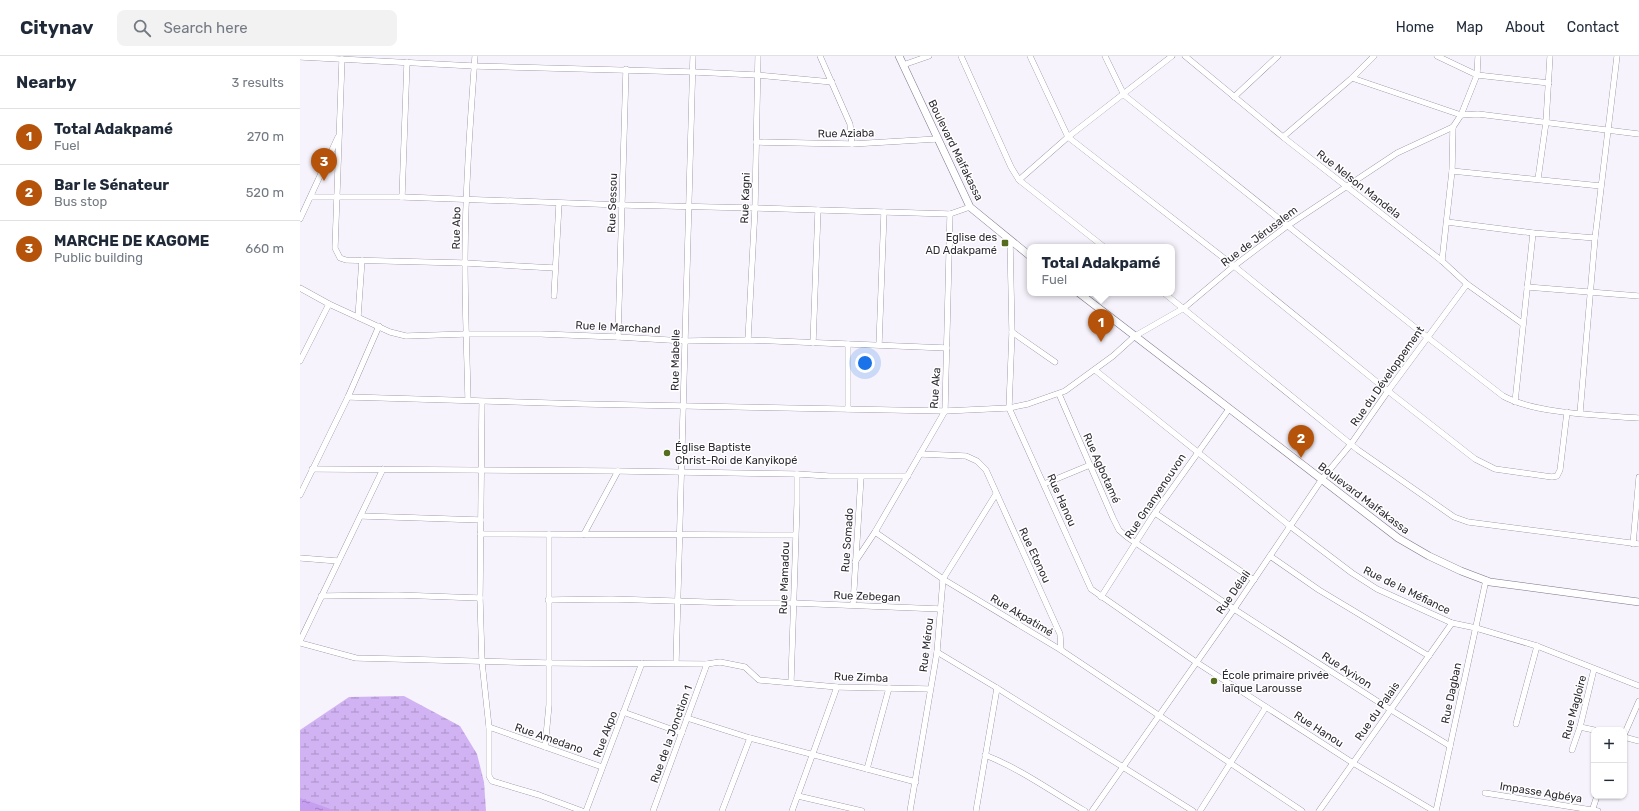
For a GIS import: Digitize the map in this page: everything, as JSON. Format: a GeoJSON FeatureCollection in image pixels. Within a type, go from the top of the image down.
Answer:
{"type":"FeatureCollection","features":[{"type":"Feature","properties":{"kind":"street","name":"Rue Abo"},"geometry":{"type":"LineString","coordinates":[[468,400],[465,263],[466,199],[469,131],[475,56]]}},
{"type":"Feature","properties":{"kind":"street","name":"Rue Mabelle"},"geometry":{"type":"LineString","coordinates":[[676,664],[693,56]]}},
{"type":"Feature","properties":{"kind":"street","name":"Rue Kagni"},"geometry":{"type":"LineString","coordinates":[[748,340],[755,208],[758,56]]}},
{"type":"Feature","properties":{"kind":"street"},"geometry":{"type":"LineString","coordinates":[[820,56],[850,124],[852,144]]}},
{"type":"Feature","properties":{"kind":"street","name":"Boulevard Malfakassa"},"geometry":{"type":"LineString","coordinates":[[899,56],[970,207],[1027,254]]}},
{"type":"Feature","properties":{"kind":"street"},"geometry":{"type":"LineString","coordinates":[[903,65],[929,56]]}},
{"type":"Feature","properties":{"kind":"street"},"geometry":{"type":"LineString","coordinates":[[961,56],[1019,180],[1100,244]]}},
{"type":"Feature","properties":{"kind":"street"},"geometry":{"type":"LineString","coordinates":[[1030,56],[1068,138],[1234,266],[1388,391],[1475,459],[1495,470],[1552,477],[1557,476],[1560,470],[1567,412]]}},
{"type":"Feature","properties":{"kind":"street"},"geometry":{"type":"LineString","coordinates":[[1106,56],[1124,94],[1287,226],[1503,396],[1515,402],[1567,412],[1639,418]]}},
{"type":"Feature","properties":{"kind":"street"},"geometry":{"type":"LineString","coordinates":[[1019,180],[1068,138],[1172,56]]}},
{"type":"Feature","properties":{"kind":"street","name":"Rue Nelson Mandela"},"geometry":{"type":"LineString","coordinates":[[1185,56],[1283,137],[1442,261],[1467,284],[1523,324]]}},
{"type":"Feature","properties":{"kind":"street"},"geometry":{"type":"LineString","coordinates":[[1234,97],[1278,56]]}},
{"type":"Feature","properties":{"kind":"street"},"geometry":{"type":"LineString","coordinates":[[1437,56],[1477,75],[1549,83]]}},
{"type":"Feature","properties":{"kind":"street"},"geometry":{"type":"LineString","coordinates":[[1442,261],[1452,171],[1453,127],[1461,115],[1477,75],[1478,56]]}},
{"type":"Feature","properties":{"kind":"street"},"geometry":{"type":"LineString","coordinates":[[1538,179],[1546,122],[1550,56]]}},
{"type":"Feature","properties":{"kind":"street"},"geometry":{"type":"LineString","coordinates":[[1580,413],[1600,186],[1617,56]]}},
{"type":"Feature","properties":{"kind":"street"},"geometry":{"type":"LineString","coordinates":[[300,57],[474,66],[626,69],[757,75],[832,82]]}},
{"type":"Feature","properties":{"kind":"street"},"geometry":{"type":"LineString","coordinates":[[1283,137],[1352,78],[1371,57]]}},
{"type":"Feature","properties":{"kind":"street"},"geometry":{"type":"LineString","coordinates":[[342,59],[335,248],[338,255],[346,260],[465,263],[555,268]]}},
{"type":"Feature","properties":{"kind":"street"},"geometry":{"type":"LineString","coordinates":[[402,197],[408,62]]}},
{"type":"Feature","properties":{"kind":"street","name":"Rue Sessou"},"geometry":{"type":"LineString","coordinates":[[618,336],[626,69]]}},
{"type":"Feature","properties":{"kind":"street"},"geometry":{"type":"LineString","coordinates":[[1352,78],[1461,115],[1478,114],[1639,134]]}},
{"type":"Feature","properties":{"kind":"street","name":"Rue de Jérusalem"},"geometry":{"type":"LineString","coordinates":[[348,397],[468,400],[482,402],[848,410],[945,410],[1009,408],[1038,401],[1059,394],[1095,370],[1135,336],[1184,308],[1234,266],[1287,226],[1345,186],[1397,153],[1453,127]]}},
{"type":"Feature","properties":{"kind":"street"},"geometry":{"type":"LineString","coordinates":[[300,219],[339,135]]}},
{"type":"Feature","properties":{"kind":"street","name":"Rue Aziaba"},"geometry":{"type":"LineString","coordinates":[[756,142],[852,144],[937,139]]}},
{"type":"Feature","properties":{"kind":"street"},"geometry":{"type":"LineString","coordinates":[[1452,171],[1600,186]]}},
{"type":"Feature","properties":{"kind":"street"},"geometry":{"type":"LineString","coordinates":[[311,197],[402,197],[950,214],[970,207]]}},
{"type":"Feature","properties":{"kind":"street"},"geometry":{"type":"LineString","coordinates":[[554,296],[559,203]]}},
{"type":"Feature","properties":{"kind":"street"},"geometry":{"type":"LineString","coordinates":[[813,343],[818,210]]}},
{"type":"Feature","properties":{"kind":"street"},"geometry":{"type":"LineString","coordinates":[[879,344],[884,212]]}},
{"type":"Feature","properties":{"kind":"street","name":"Rue Aka"},"geometry":{"type":"LineString","coordinates":[[855,562],[875,532],[945,410],[950,214]]}},
{"type":"Feature","properties":{"kind":"street"},"geometry":{"type":"LineString","coordinates":[[1447,222],[1533,233],[1595,238]]}},
{"type":"Feature","properties":{"kind":"street"},"geometry":{"type":"LineString","coordinates":[[1515,402],[1533,233]]}},
{"type":"Feature","properties":{"kind":"street"},"geometry":{"type":"LineString","coordinates":[[1009,408],[1012,332],[1010,240]]}},
{"type":"Feature","properties":{"kind":"street"},"geometry":{"type":"LineString","coordinates":[[358,317],[362,260]]}},
{"type":"Feature","properties":{"kind":"street","name":"Rue du Développement"},"geometry":{"type":"LineString","coordinates":[[1322,479],[1351,444],[1427,337],[1467,284]]}},
{"type":"Feature","properties":{"kind":"street"},"geometry":{"type":"LineString","coordinates":[[1527,287],[1639,296]]}},
{"type":"Feature","properties":{"kind":"street","name":"Rue le Marchand"},"geometry":{"type":"LineString","coordinates":[[300,288],[329,304],[395,334],[406,336],[466,334],[618,336],[685,341],[748,340],[879,344],[947,348]]}},
{"type":"Feature","properties":{"kind":"street","name":"Boulevard Malfakassa"},"geometry":{"type":"LineString","coordinates":[[1083,296],[1398,538],[1428,556],[1461,571],[1486,580],[1545,590],[1639,602]]}},
{"type":"Feature","properties":{"kind":"street"},"geometry":{"type":"LineString","coordinates":[[1168,296],[1351,444],[1454,517],[1468,522],[1636,544],[1639,477]]}},
{"type":"Feature","properties":{"kind":"street"},"geometry":{"type":"LineString","coordinates":[[300,361],[329,304]]}},
{"type":"Feature","properties":{"kind":"street"},"geometry":{"type":"LineString","coordinates":[[300,495],[348,397],[379,326]]}},
{"type":"Feature","properties":{"kind":"street"},"geometry":{"type":"LineString","coordinates":[[1012,332],[1055,362]]}},
{"type":"Feature","properties":{"kind":"street"},"geometry":{"type":"LineString","coordinates":[[848,344],[848,410]]}},
{"type":"Feature","properties":{"kind":"street","name":"Rue de la Méfiance"},"geometry":{"type":"LineString","coordinates":[[1095,370],[1290,526],[1364,581],[1436,617],[1452,623],[1476,628],[1537,646],[1639,686]]}},
{"type":"Feature","properties":{"kind":"street","name":"Rue Agbotamé"},"geometry":{"type":"LineString","coordinates":[[1059,394],[1119,530],[1135,543],[1234,609]]}},
{"type":"Feature","properties":{"kind":"street"},"geometry":{"type":"LineString","coordinates":[[482,402],[480,598],[482,662],[489,727],[489,776],[492,781],[539,795],[582,811]]}},
{"type":"Feature","properties":{"kind":"street","name":"Rue Hanou"},"geometry":{"type":"LineString","coordinates":[[1009,408],[1090,587],[1101,597],[1196,662],[1353,763],[1435,811]]}},
{"type":"Feature","properties":{"kind":"street","name":"Rue Gnanyenouvon"},"geometry":{"type":"LineString","coordinates":[[1101,597],[1155,513],[1229,409]]}},
{"type":"Feature","properties":{"kind":"street","name":"Rue Etonou"},"geometry":{"type":"LineString","coordinates":[[920,454],[966,456],[977,461],[986,470],[1060,634],[1061,650]]}},
{"type":"Feature","properties":{"kind":"street"},"geometry":{"type":"LineString","coordinates":[[1044,484],[1090,465]]}},
{"type":"Feature","properties":{"kind":"street"},"geometry":{"type":"LineString","coordinates":[[312,470],[383,469],[618,471],[797,474],[861,477],[908,476]]}},
{"type":"Feature","properties":{"kind":"street"},"geometry":{"type":"LineString","coordinates":[[300,642],[383,469]]}},
{"type":"Feature","properties":{"kind":"street"},"geometry":{"type":"LineString","coordinates":[[584,534],[618,471]]}},
{"type":"Feature","properties":{"kind":"street","name":"Rue Mamadou"},"geometry":{"type":"LineString","coordinates":[[791,682],[797,474]]}},
{"type":"Feature","properties":{"kind":"street","name":"Rue Somado"},"geometry":{"type":"LineString","coordinates":[[853,605],[861,477]]}},
{"type":"Feature","properties":{"kind":"street","name":"Rue Délali"},"geometry":{"type":"LineString","coordinates":[[1092,811],[1234,609],[1322,479]]}},
{"type":"Feature","properties":{"kind":"street","name":"Rue Mérou"},"geometry":{"type":"LineString","coordinates":[[910,811],[937,652],[944,579],[996,494]]}},
{"type":"Feature","properties":{"kind":"street"},"geometry":{"type":"LineString","coordinates":[[1155,513],[1254,580]]}},
{"type":"Feature","properties":{"kind":"street"},"geometry":{"type":"LineString","coordinates":[[361,516],[481,520]]}},
{"type":"Feature","properties":{"kind":"street","name":"Rue Akpatimé"},"geometry":{"type":"LineString","coordinates":[[875,532],[944,579],[1061,650],[1302,811]]}},
{"type":"Feature","properties":{"kind":"street"},"geometry":{"type":"LineString","coordinates":[[480,534],[680,536],[795,535]]}},
{"type":"Feature","properties":{"kind":"street"},"geometry":{"type":"LineString","coordinates":[[544,747],[549,705],[549,534]]}},
{"type":"Feature","properties":{"kind":"street"},"geometry":{"type":"LineString","coordinates":[[1270,556],[1319,590],[1429,656]]}},
{"type":"Feature","properties":{"kind":"street"},"geometry":{"type":"LineString","coordinates":[[300,558],[338,561]]}},
{"type":"Feature","properties":{"kind":"street","name":"Rue Dagban"},"geometry":{"type":"LineString","coordinates":[[1435,811],[1486,580]]}},
{"type":"Feature","properties":{"kind":"street"},"geometry":{"type":"LineString","coordinates":[[321,596],[397,595],[480,598]]}},
{"type":"Feature","properties":{"kind":"street","name":"Rue Zebegan"},"geometry":{"type":"LineString","coordinates":[[548,600],[677,600],[941,609]]}},
{"type":"Feature","properties":{"kind":"street","name":"Rue Ayivon"},"geometry":{"type":"LineString","coordinates":[[1234,609],[1391,710],[1450,746]]}},
{"type":"Feature","properties":{"kind":"street","name":"Rue du Palais"},"geometry":{"type":"LineString","coordinates":[[1319,811],[1452,623]]}},
{"type":"Feature","properties":{"kind":"street","name":"Rue Zimba"},"geometry":{"type":"LineString","coordinates":[[300,642],[356,658],[549,663],[707,664],[720,662],[745,667],[759,680],[837,687],[930,689]]}},
{"type":"Feature","properties":{"kind":"street"},"geometry":{"type":"LineString","coordinates":[[1516,724],[1523,703],[1537,646]]}},
{"type":"Feature","properties":{"kind":"street"},"geometry":{"type":"LineString","coordinates":[[937,652],[1193,811]]}},
{"type":"Feature","properties":{"kind":"street","name":"Rue Akpo"},"geometry":{"type":"LineString","coordinates":[[586,811],[642,663]]}},
{"type":"Feature","properties":{"kind":"street","name":"Rue de la Jonction 1"},"geometry":{"type":"LineString","coordinates":[[653,811],[707,664]]}},
{"type":"Feature","properties":{"kind":"street","name":"Rue Magloire"},"geometry":{"type":"LineString","coordinates":[[1572,750],[1580,727],[1594,668]]}},
{"type":"Feature","properties":{"kind":"street"},"geometry":{"type":"LineString","coordinates":[[792,811],[837,687]]}},
{"type":"Feature","properties":{"kind":"street"},"geometry":{"type":"LineString","coordinates":[[868,769],[890,688]]}},
{"type":"Feature","properties":{"kind":"street"},"geometry":{"type":"LineString","coordinates":[[976,811],[997,688]]}},
{"type":"Feature","properties":{"kind":"street"},"geometry":{"type":"LineString","coordinates":[[1627,729],[1639,701]]}},
{"type":"Feature","properties":{"kind":"street"},"geometry":{"type":"LineString","coordinates":[[1200,811],[1266,707]]}},
{"type":"Feature","properties":{"kind":"street"},"geometry":{"type":"LineString","coordinates":[[623,712],[682,733]]}},
{"type":"Feature","properties":{"kind":"street"},"geometry":{"type":"LineString","coordinates":[[687,718],[750,738],[916,782]]}},
{"type":"Feature","properties":{"kind":"street","name":"Rue Amedano"},"geometry":{"type":"LineString","coordinates":[[489,727],[602,767]]}},
{"type":"Feature","properties":{"kind":"street"},"geometry":{"type":"LineString","coordinates":[[1580,727],[1591,729]]}},
{"type":"Feature","properties":{"kind":"street"},"geometry":{"type":"LineString","coordinates":[[1627,737],[1639,741]]}},
{"type":"Feature","properties":{"kind":"street"},"geometry":{"type":"LineString","coordinates":[[722,811],[750,738]]}},
{"type":"Feature","properties":{"kind":"street"},"geometry":{"type":"LineString","coordinates":[[985,755],[998,760],[1035,780],[1085,811]]}},
{"type":"Feature","properties":{"kind":"street","name":"Impasse Agbéya"},"geometry":{"type":"LineString","coordinates":[[1486,793],[1594,811]]}},
{"type":"Feature","properties":{"kind":"street"},"geometry":{"type":"LineString","coordinates":[[798,796],[862,811]]}},
{"type":"Feature","properties":{"kind":"street"},"geometry":{"type":"LineString","coordinates":[[1594,811],[1596,799]]}},
{"type":"Feature","properties":{"kind":"green space"},"geometry":{"type":"Polygon","coordinates":[[[404,696],[460,726],[477,754],[484,782],[486,811],[300,811],[300,730],[349,697],[404,696]]]}},
{"type":"Feature","properties":{"kind":"water"},"geometry":{"type":"Polygon","coordinates":[[[300,798],[336,811],[300,811],[300,798]]]}},
{"type":"Feature","properties":{"kind":"place","name":"MARCHE DE KAGOME"},"geometry":{"type":"Point","coordinates":[324,181]}},
{"type":"Feature","properties":{"kind":"place","name":"Eglise des AD Adakpamé"},"geometry":{"type":"Point","coordinates":[1005,243]}},
{"type":"Feature","properties":{"kind":"place","name":"Total Adakpamé"},"geometry":{"type":"Point","coordinates":[1101,342]}},
{"type":"Feature","properties":{"kind":"place","name":"Église Baptiste Christ-Roi de Kanyikopé"},"geometry":{"type":"Point","coordinates":[667,453]}},
{"type":"Feature","properties":{"kind":"place","name":"Bar le Sénateur"},"geometry":{"type":"Point","coordinates":[1301,458]}},
{"type":"Feature","properties":{"kind":"place","name":"École primaire privée laïque Larousse"},"geometry":{"type":"Point","coordinates":[1214,681]}}]}
